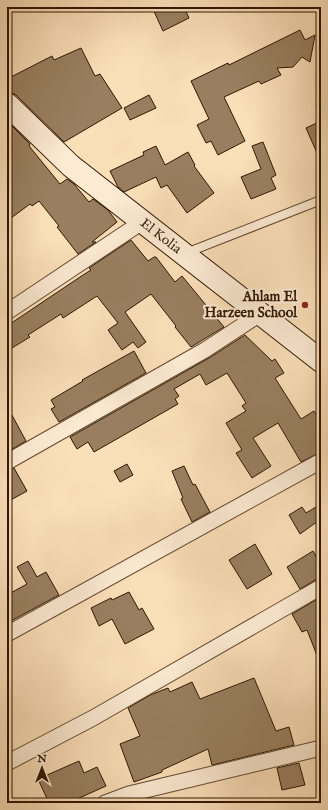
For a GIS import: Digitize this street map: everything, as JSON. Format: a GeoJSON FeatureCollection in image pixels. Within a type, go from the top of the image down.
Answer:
{"type":"FeatureCollection","features":[{"type":"Feature","properties":{"kind":"street","name":"El Kolia"},"geometry":{"type":"LineString","coordinates":[[7,104],[71,166],[321,361]]}},
{"type":"Feature","properties":{"kind":"street"},"geometry":{"type":"LineString","coordinates":[[7,312],[142,222]]}},
{"type":"Feature","properties":{"kind":"street"},"geometry":{"type":"LineString","coordinates":[[7,462],[205,350],[260,314]]}},
{"type":"Feature","properties":{"kind":"street"},"geometry":{"type":"LineString","coordinates":[[7,634],[321,461]]}},
{"type":"Feature","properties":{"kind":"street"},"geometry":{"type":"LineString","coordinates":[[7,763],[93,718],[321,587]]}},
{"type":"Feature","properties":{"kind":"street"},"geometry":{"type":"LineString","coordinates":[[105,803],[129,794],[321,748]]}},
{"type":"Feature","properties":{"kind":"lane"},"geometry":{"type":"LineString","coordinates":[[184,254],[321,200]]}},
{"type":"Feature","properties":{"kind":"building"},"geometry":{"type":"Polygon","coordinates":[[[152,7],[184,7],[189,18],[163,31],[152,7]]]}},
{"type":"Feature","properties":{"kind":"building"},"geometry":{"type":"Polygon","coordinates":[[[300,30],[305,40],[315,35],[310,62],[302,57],[293,67],[277,68],[281,75],[261,84],[259,81],[224,97],[245,141],[218,155],[211,141],[206,143],[197,125],[209,119],[191,81],[228,63],[229,65],[300,30]]]}},
{"type":"Feature","properties":{"kind":"building"},"geometry":{"type":"Polygon","coordinates":[[[81,48],[95,76],[100,74],[122,108],[64,142],[16,95],[7,92],[7,79],[52,56],[54,60],[81,48]]]}},
{"type":"Feature","properties":{"kind":"building"},"geometry":{"type":"Polygon","coordinates":[[[149,95],[156,108],[130,120],[124,108],[149,95]]]}},
{"type":"Feature","properties":{"kind":"building"},"geometry":{"type":"Polygon","coordinates":[[[7,121],[30,144],[29,146],[60,184],[67,179],[74,184],[89,202],[93,199],[108,210],[117,222],[92,242],[96,242],[78,254],[57,227],[59,226],[39,201],[32,206],[30,204],[7,221],[7,121]]]}},
{"type":"Feature","properties":{"kind":"building"},"geometry":{"type":"Polygon","coordinates":[[[321,121],[321,162],[306,128],[321,121]]]}},
{"type":"Feature","properties":{"kind":"building"},"geometry":{"type":"Polygon","coordinates":[[[263,142],[276,175],[271,178],[276,189],[251,199],[241,177],[261,169],[252,146],[263,142]]]}},
{"type":"Feature","properties":{"kind":"building"},"geometry":{"type":"Polygon","coordinates":[[[156,146],[165,165],[188,152],[195,165],[194,166],[214,193],[187,213],[167,185],[161,188],[156,177],[124,192],[118,187],[110,171],[144,155],[143,152],[156,146]]]}},
{"type":"Feature","properties":{"kind":"building"},"geometry":{"type":"Polygon","coordinates":[[[131,240],[148,261],[156,257],[175,282],[182,276],[224,327],[191,347],[151,294],[125,312],[146,342],[138,348],[133,342],[122,350],[108,330],[118,323],[97,296],[63,318],[61,314],[28,335],[30,337],[7,351],[7,326],[91,270],[89,268],[131,240]]]}},
{"type":"Feature","properties":{"kind":"building"},"geometry":{"type":"Polygon","coordinates":[[[245,335],[272,361],[275,359],[284,373],[275,378],[301,419],[314,411],[321,422],[321,452],[301,462],[278,423],[253,438],[271,466],[252,478],[236,453],[242,450],[226,423],[246,411],[242,406],[246,403],[227,373],[206,385],[200,374],[174,389],[179,396],[175,399],[178,404],[94,452],[88,442],[77,449],[70,437],[209,358],[245,335]]]}},
{"type":"Feature","properties":{"kind":"building"},"geometry":{"type":"Polygon","coordinates":[[[134,351],[146,373],[59,422],[51,409],[55,407],[51,400],[83,381],[82,380],[134,351]]]}},
{"type":"Feature","properties":{"kind":"building"},"geometry":{"type":"Polygon","coordinates":[[[7,406],[26,441],[7,452],[7,406]]]}},
{"type":"Feature","properties":{"kind":"building"},"geometry":{"type":"Polygon","coordinates":[[[127,464],[133,475],[120,482],[114,471],[127,464]]]}},
{"type":"Feature","properties":{"kind":"building"},"geometry":{"type":"Polygon","coordinates":[[[184,466],[193,485],[195,484],[210,512],[192,522],[181,499],[183,498],[172,471],[184,466]]]}},
{"type":"Feature","properties":{"kind":"building"},"geometry":{"type":"Polygon","coordinates":[[[14,468],[27,491],[7,502],[7,471],[14,468]]]}},
{"type":"Feature","properties":{"kind":"building"},"geometry":{"type":"Polygon","coordinates":[[[321,504],[321,519],[300,534],[289,515],[302,507],[306,513],[321,504]]]}},
{"type":"Feature","properties":{"kind":"building"},"geometry":{"type":"Polygon","coordinates":[[[255,544],[272,574],[247,589],[229,560],[255,544]]]}},
{"type":"Feature","properties":{"kind":"building"},"geometry":{"type":"Polygon","coordinates":[[[313,551],[321,565],[321,578],[300,589],[287,567],[313,551]]]}},
{"type":"Feature","properties":{"kind":"building"},"geometry":{"type":"Polygon","coordinates":[[[28,561],[37,577],[46,572],[59,595],[7,623],[7,595],[27,584],[17,567],[28,561]]]}},
{"type":"Feature","properties":{"kind":"building"},"geometry":{"type":"Polygon","coordinates":[[[129,592],[139,610],[142,608],[154,629],[125,644],[112,619],[99,626],[91,608],[111,598],[112,600],[129,592]]]}},
{"type":"Feature","properties":{"kind":"building"},"geometry":{"type":"Polygon","coordinates":[[[321,597],[320,663],[307,630],[302,632],[292,614],[321,597]]]}},
{"type":"Feature","properties":{"kind":"building"},"geometry":{"type":"Polygon","coordinates":[[[254,678],[276,731],[289,727],[294,745],[212,765],[208,749],[162,770],[162,772],[134,782],[120,744],[140,736],[128,708],[150,695],[168,688],[170,692],[192,682],[200,699],[254,678]]]}},
{"type":"Feature","properties":{"kind":"building"},"geometry":{"type":"Polygon","coordinates":[[[79,761],[84,773],[97,767],[106,786],[68,803],[49,803],[38,779],[79,761]]]}},
{"type":"Feature","properties":{"kind":"building"},"geometry":{"type":"Polygon","coordinates":[[[299,763],[305,785],[282,790],[277,768],[299,763]]]}},
{"type":"Feature","properties":{"kind":"place","name":"Ahlam El Harzeen School"},"geometry":{"type":"Point","coordinates":[305,305]}}]}
